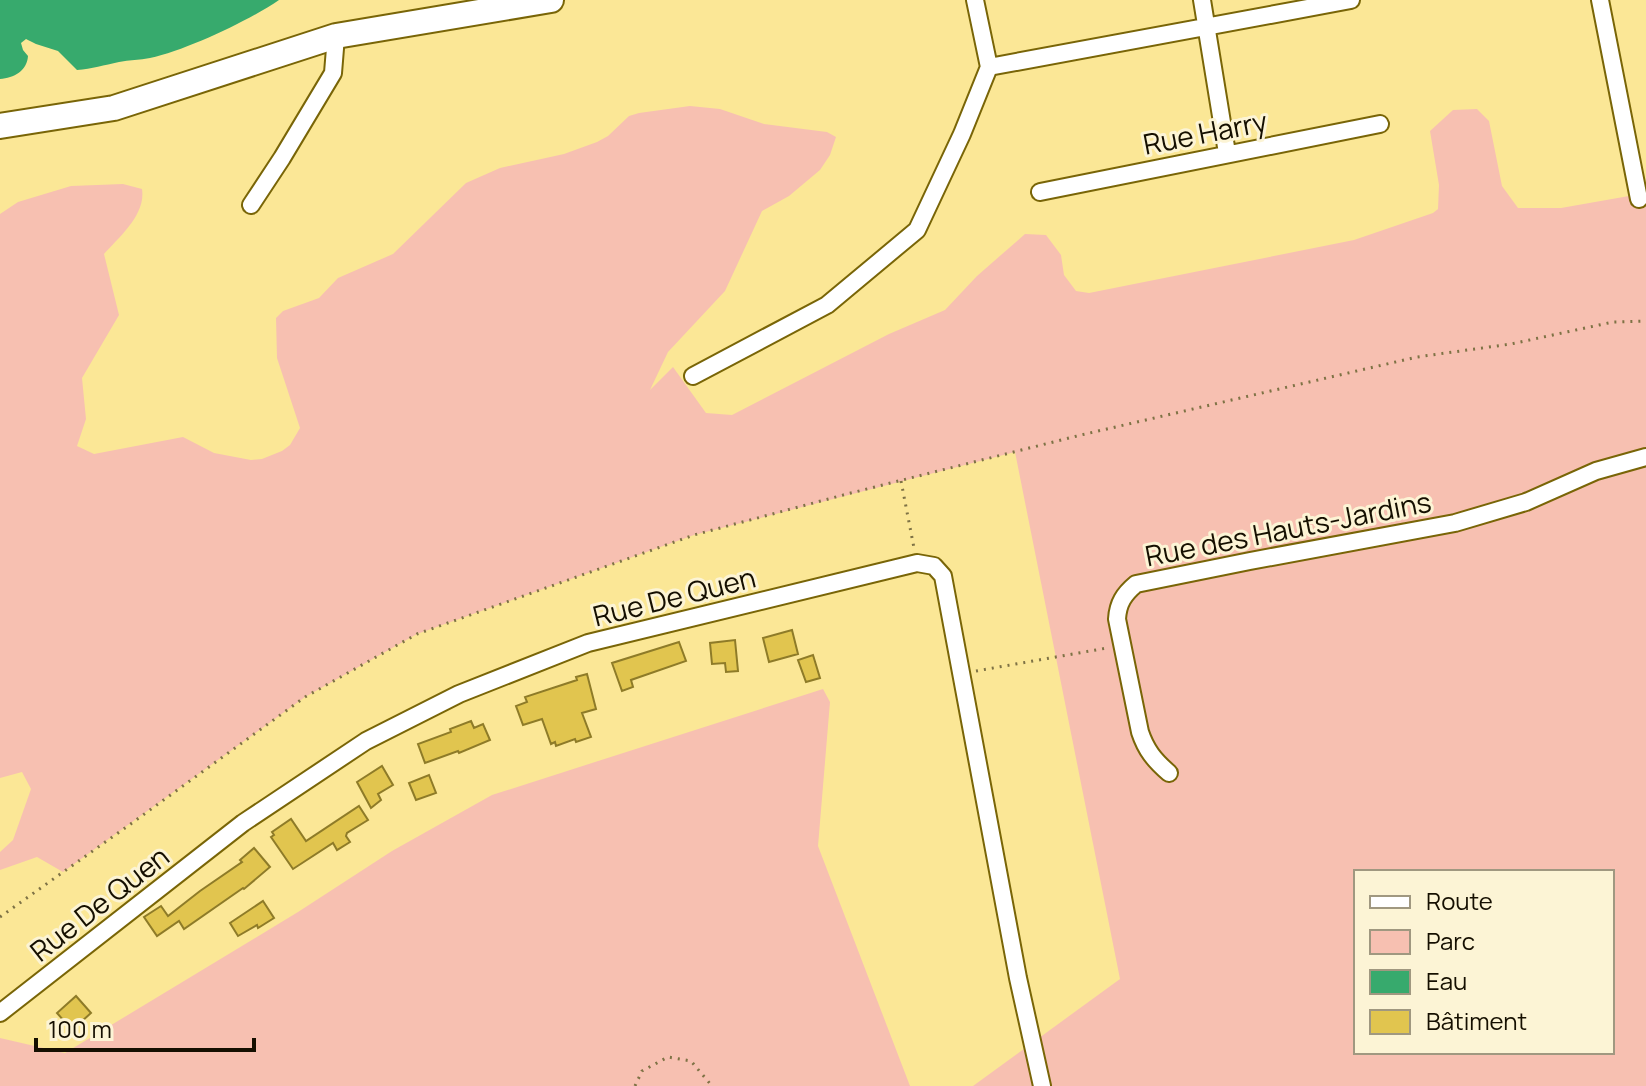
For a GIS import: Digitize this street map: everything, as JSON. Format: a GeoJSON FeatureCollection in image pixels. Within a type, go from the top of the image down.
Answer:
{"type":"FeatureCollection","features":[{"type":"Feature","properties":{"kind":"main road"},"geometry":{"type":"LineString","coordinates":[[0,126],[114,108],[336,36],[551,0]]}},
{"type":"Feature","properties":{"kind":"street"},"geometry":{"type":"LineString","coordinates":[[693,376],[827,305],[917,230],[989,67],[975,0]]}},
{"type":"Feature","properties":{"kind":"street"},"geometry":{"type":"LineString","coordinates":[[1202,0],[1227,153]]}},
{"type":"Feature","properties":{"kind":"street"},"geometry":{"type":"LineString","coordinates":[[989,67],[1351,0]]}},
{"type":"Feature","properties":{"kind":"street"},"geometry":{"type":"LineString","coordinates":[[1600,0],[1639,199]]}},
{"type":"Feature","properties":{"kind":"street"},"geometry":{"type":"LineString","coordinates":[[251,205],[333,73],[336,36]]}},
{"type":"Feature","properties":{"kind":"street","name":"Rue Harry"},"geometry":{"type":"LineString","coordinates":[[1040,192],[1380,124]]}},
{"type":"Feature","properties":{"kind":"street","name":"Rue des Hauts-Jardins"},"geometry":{"type":"LineString","coordinates":[[1169,773],[1145,747],[1117,619],[1122,599],[1136,584],[1455,523],[1526,502],[1596,471],[1646,457]]}},
{"type":"Feature","properties":{"kind":"street"},"geometry":{"type":"LineString","coordinates":[[917,563],[934,566],[943,576],[1015,963],[1042,1086]]}},
{"type":"Feature","properties":{"kind":"street","name":"Rue De Quen"},"geometry":{"type":"LineString","coordinates":[[0,1013],[243,823],[366,741],[459,694],[588,643],[917,563]]}},
{"type":"Feature","properties":{"kind":"path"},"geometry":{"type":"LineString","coordinates":[[0,917],[305,697],[417,634],[694,535],[1081,435],[1417,357],[1511,344],[1613,322],[1646,321]]}},
{"type":"Feature","properties":{"kind":"path"},"geometry":{"type":"LineString","coordinates":[[901,481],[917,563]]}},
{"type":"Feature","properties":{"kind":"path"},"geometry":{"type":"LineString","coordinates":[[961,673],[1123,645]]}},
{"type":"Feature","properties":{"kind":"path"},"geometry":{"type":"LineString","coordinates":[[635,1086],[642,1071],[668,1057],[691,1061],[712,1086]]}},
{"type":"Feature","properties":{"kind":"green space"},"geometry":{"type":"Polygon","coordinates":[[[690,106],[720,109],[764,124],[827,132],[836,137],[830,155],[820,170],[789,196],[762,211],[725,291],[668,352],[650,390],[673,367],[706,413],[732,415],[889,334],[945,310],[977,276],[1025,234],[1046,235],[1061,255],[1064,275],[1076,291],[1089,293],[1354,240],[1433,213],[1438,209],[1439,185],[1430,131],[1453,110],[1477,109],[1489,121],[1502,186],[1518,208],[1561,208],[1646,193],[1646,1086],[973,1086],[1120,979],[1015,452],[694,535],[417,634],[305,697],[63,872],[37,857],[0,870],[0,852],[13,840],[31,789],[22,772],[0,778],[0,214],[18,202],[71,186],[123,184],[142,189],[136,217],[104,254],[119,315],[82,378],[86,419],[77,446],[94,454],[183,437],[214,453],[262,459],[290,445],[300,428],[277,358],[276,318],[283,311],[319,298],[338,278],[393,254],[466,183],[500,168],[564,154],[597,142],[629,116],[690,106]]]}},
{"type":"Feature","properties":{"kind":"green space"},"geometry":{"type":"Polygon","coordinates":[[[823,689],[830,702],[818,846],[910,1086],[0,1086],[0,1038],[65,1053],[298,912],[392,851],[492,795],[823,689]]]}},
{"type":"Feature","properties":{"kind":"water"},"geometry":{"type":"Polygon","coordinates":[[[0,0],[279,0],[181,49],[88,69],[77,70],[58,51],[26,39],[21,43],[28,56],[25,66],[15,75],[0,79],[0,0]]]}},
{"type":"Feature","properties":{"kind":"building"},"geometry":{"type":"Polygon","coordinates":[[[792,630],[798,654],[769,662],[763,638],[792,630]]]}},
{"type":"Feature","properties":{"kind":"building"},"geometry":{"type":"Polygon","coordinates":[[[735,640],[738,671],[726,672],[725,663],[712,664],[710,643],[735,640]]]}},
{"type":"Feature","properties":{"kind":"building"},"geometry":{"type":"Polygon","coordinates":[[[679,642],[686,661],[631,680],[633,687],[622,691],[612,663],[679,642]]]}},
{"type":"Feature","properties":{"kind":"building"},"geometry":{"type":"Polygon","coordinates":[[[813,655],[820,678],[806,682],[798,660],[813,655]]]}},
{"type":"Feature","properties":{"kind":"building"},"geometry":{"type":"Polygon","coordinates":[[[587,674],[596,709],[582,713],[591,737],[556,746],[555,742],[551,744],[542,719],[523,725],[516,706],[527,702],[525,697],[587,674]]]}},
{"type":"Feature","properties":{"kind":"building"},"geometry":{"type":"Polygon","coordinates":[[[471,721],[474,728],[483,724],[490,740],[425,763],[418,744],[471,721]]]}},
{"type":"Feature","properties":{"kind":"building"},"geometry":{"type":"Polygon","coordinates":[[[382,766],[393,785],[378,794],[381,800],[371,808],[357,782],[382,766]]]}},
{"type":"Feature","properties":{"kind":"building"},"geometry":{"type":"Polygon","coordinates":[[[429,775],[436,793],[416,800],[409,783],[429,775]]]}},
{"type":"Feature","properties":{"kind":"building"},"geometry":{"type":"Polygon","coordinates":[[[359,806],[368,820],[347,833],[350,842],[337,850],[333,843],[293,869],[271,837],[274,835],[272,832],[291,819],[306,841],[359,806]]]}},
{"type":"Feature","properties":{"kind":"building"},"geometry":{"type":"Polygon","coordinates":[[[254,848],[270,867],[244,889],[184,929],[179,921],[157,936],[144,917],[161,906],[168,916],[242,862],[240,860],[254,848]]]}},
{"type":"Feature","properties":{"kind":"building"},"geometry":{"type":"Polygon","coordinates":[[[263,901],[274,918],[238,936],[230,923],[263,901]]]}},
{"type":"Feature","properties":{"kind":"building"},"geometry":{"type":"Polygon","coordinates":[[[76,996],[91,1013],[72,1030],[57,1013],[76,996]]]}}]}
